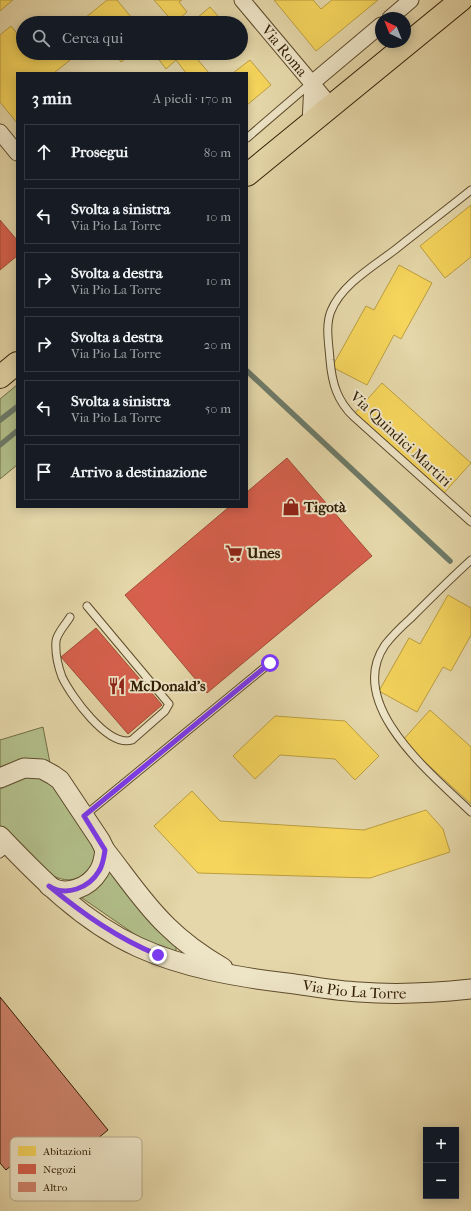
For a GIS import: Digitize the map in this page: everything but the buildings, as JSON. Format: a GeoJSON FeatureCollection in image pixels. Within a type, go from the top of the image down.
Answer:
{"type":"FeatureCollection","features":[{"type":"Feature","properties":{"kind":"main road"},"geometry":{"type":"LineString","coordinates":[[248,174],[461,0]]}},
{"type":"Feature","properties":{"kind":"main road"},"geometry":{"type":"LineString","coordinates":[[0,377],[16,364]]}},
{"type":"Feature","properties":{"kind":"street","name":"Via Roma"},"geometry":{"type":"LineString","coordinates":[[242,0],[331,106]]}},
{"type":"Feature","properties":{"kind":"street"},"geometry":{"type":"LineString","coordinates":[[397,12],[411,0]]}},
{"type":"Feature","properties":{"kind":"street"},"geometry":{"type":"LineString","coordinates":[[312,83],[375,30]]}},
{"type":"Feature","properties":{"kind":"street","name":"Via Roma"},"geometry":{"type":"LineString","coordinates":[[310,123],[312,83]]}},
{"type":"Feature","properties":{"kind":"street"},"geometry":{"type":"LineString","coordinates":[[0,132],[16,152]]}},
{"type":"Feature","properties":{"kind":"street","name":"Via Pio La Torre"},"geometry":{"type":"LineString","coordinates":[[0,778],[24,768],[42,770],[60,780],[105,850],[166,926],[211,961],[238,977]]}},
{"type":"Feature","properties":{"kind":"street","name":"Via Pio La Torre"},"geometry":{"type":"LineString","coordinates":[[3,845],[81,912],[137,947],[158,955],[238,977],[358,992],[413,993],[471,990]]}},
{"type":"Feature","properties":{"kind":"street"},"geometry":{"type":"LineString","coordinates":[[49,886],[54,889],[69,890],[85,885],[99,872],[103,862],[105,850]]}},
{"type":"Feature","properties":{"kind":"lane"},"geometry":{"type":"LineString","coordinates":[[248,137],[312,83]]}},
{"type":"Feature","properties":{"kind":"lane","name":"Via Quindici Martiri"},"geometry":{"type":"LineString","coordinates":[[471,190],[350,285],[334,306],[328,327],[333,380],[336,394],[344,406],[354,417],[471,522]]}},
{"type":"Feature","properties":{"kind":"lane"},"geometry":{"type":"LineString","coordinates":[[471,560],[389,640],[378,659],[375,674],[379,702],[396,735],[410,753],[471,812]]}},
{"type":"Feature","properties":{"kind":"lane"},"geometry":{"type":"LineString","coordinates":[[70,617],[56,640],[57,659],[63,678],[80,705],[103,730],[121,741],[132,740],[165,712],[169,704],[87,606]]}},
{"type":"Feature","properties":{"kind":"lane"},"geometry":{"type":"LineString","coordinates":[[84,816],[270,663]]}},
{"type":"Feature","properties":{"kind":"green space"},"geometry":{"type":"Polygon","coordinates":[[[16,386],[16,466],[0,479],[0,399],[16,386]]]}},
{"type":"Feature","properties":{"kind":"green space"},"geometry":{"type":"Polygon","coordinates":[[[43,727],[50,763],[36,759],[0,768],[0,740],[43,727]]]}},
{"type":"Feature","properties":{"kind":"green space"},"geometry":{"type":"Polygon","coordinates":[[[35,776],[56,787],[95,850],[91,865],[81,876],[70,880],[59,878],[47,873],[25,854],[0,826],[0,784],[11,779],[35,776]]]}},
{"type":"Feature","properties":{"kind":"green space"},"geometry":{"type":"Polygon","coordinates":[[[108,868],[176,946],[176,953],[146,942],[79,896],[108,868]]]}},
{"type":"Feature","properties":{"kind":"waterway"},"geometry":{"type":"LineString","coordinates":[[248,372],[450,561]]}},
{"type":"Feature","properties":{"kind":"waterway"},"geometry":{"type":"LineString","coordinates":[[0,420],[16,408]]}},
{"type":"Feature","properties":{"kind":"waterway"},"geometry":{"type":"LineString","coordinates":[[0,445],[16,432]]}},
{"type":"Feature","properties":{"kind":"place","name":"Tigotà"},"geometry":{"type":"Point","coordinates":[291,507]}},
{"type":"Feature","properties":{"kind":"place","name":"Unes"},"geometry":{"type":"Point","coordinates":[234,553]}},
{"type":"Feature","properties":{"kind":"place","name":"McDonald's"},"geometry":{"type":"Point","coordinates":[117,686]}},
{"type":"Feature","properties":{"kind":"route"},"geometry":{"type":"LineString","coordinates":[[158,955],[137,947],[116,935],[81,912],[49,886],[54,889],[77,889],[93,879],[99,872],[103,862],[105,850],[84,816],[270,663]]}}]}
